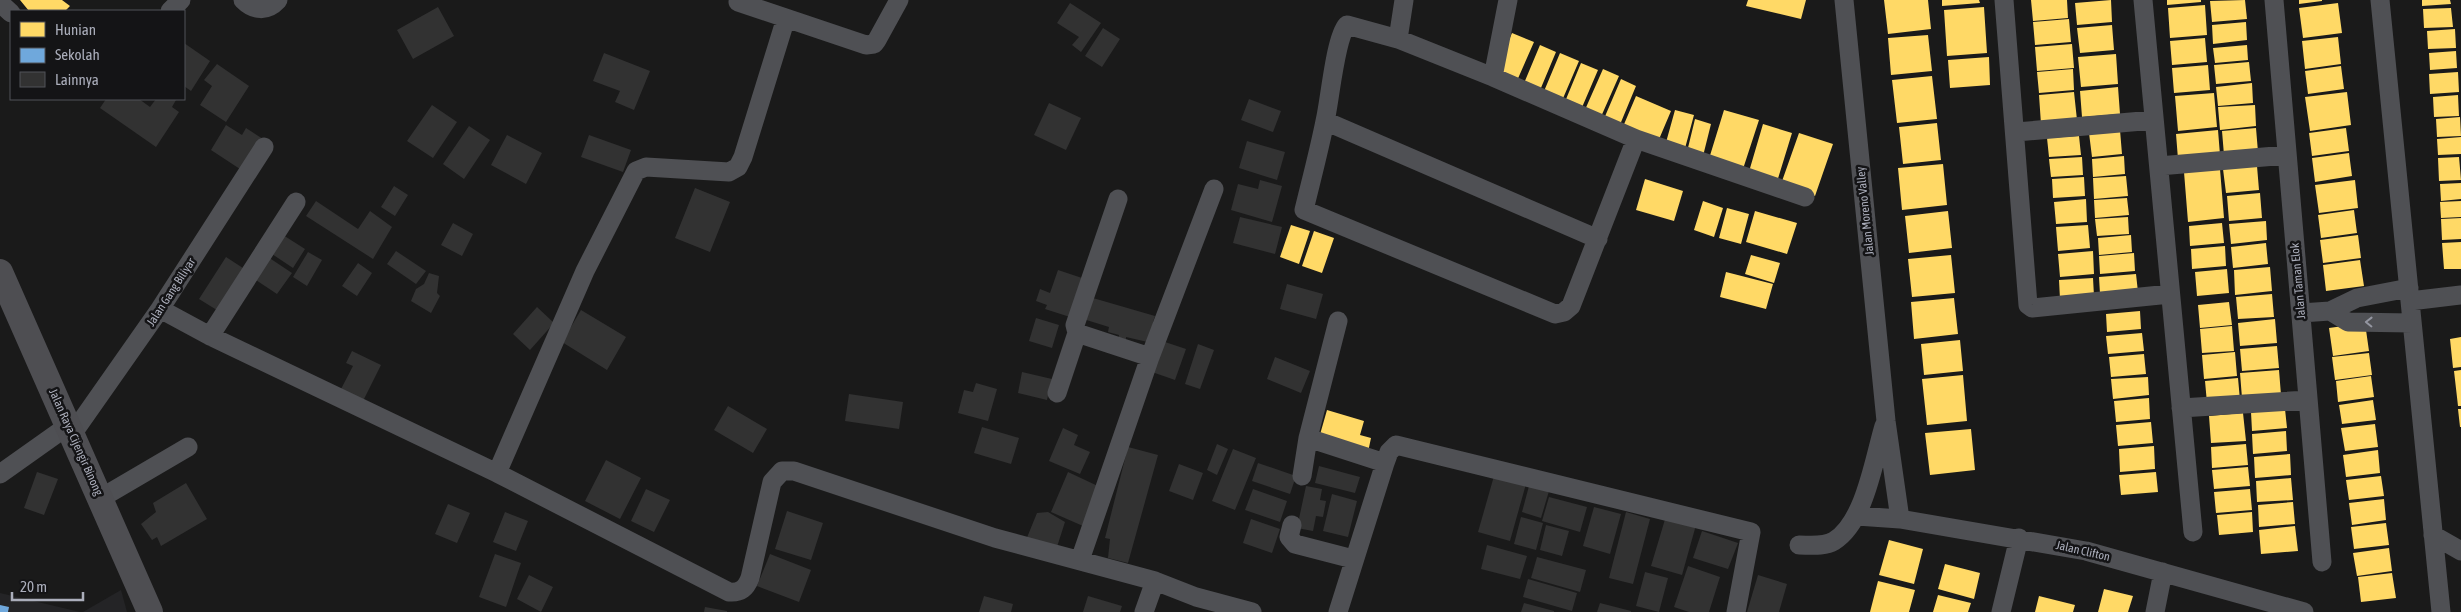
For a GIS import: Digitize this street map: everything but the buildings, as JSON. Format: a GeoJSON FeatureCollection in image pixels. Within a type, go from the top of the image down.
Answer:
{"type":"FeatureCollection","features":[{"type":"Feature","properties":{"kind":"street"},"geometry":{"type":"LineString","coordinates":[[171,10],[182,0]]}},
{"type":"Feature","properties":{"kind":"street"},"geometry":{"type":"LineString","coordinates":[[243,0],[250,7],[262,10],[274,5],[278,0]]}},
{"type":"Feature","properties":{"kind":"street"},"geometry":{"type":"LineString","coordinates":[[738,2],[866,45],[874,44],[899,0]]}},
{"type":"Feature","properties":{"kind":"street"},"geometry":{"type":"LineString","coordinates":[[1398,39],[1404,0]]}},
{"type":"Feature","properties":{"kind":"street"},"geometry":{"type":"LineString","coordinates":[[1493,77],[1508,0]]}},
{"type":"Feature","properties":{"kind":"street","name":"Jalan Moreno Valley"},"geometry":{"type":"LineString","coordinates":[[1844,0],[1886,421],[1900,519]]}},
{"type":"Feature","properties":{"kind":"street"},"geometry":{"type":"LineString","coordinates":[[2004,0],[2016,132],[2028,305],[2032,308],[2170,294]]}},
{"type":"Feature","properties":{"kind":"street"},"geometry":{"type":"LineString","coordinates":[[2142,0],[2193,532]]}},
{"type":"Feature","properties":{"kind":"street","name":"Jalan Taman Elok"},"geometry":{"type":"LineString","coordinates":[[2274,0],[2322,562]]}},
{"type":"Feature","properties":{"kind":"street"},"geometry":{"type":"LineString","coordinates":[[2380,0],[2441,612]]}},
{"type":"Feature","properties":{"kind":"street"},"geometry":{"type":"LineString","coordinates":[[0,3],[10,12]]}},
{"type":"Feature","properties":{"kind":"street"},"geometry":{"type":"LineString","coordinates":[[497,473],[585,271],[636,171],[646,167],[729,172],[738,167],[743,157],[786,18]]}},
{"type":"Feature","properties":{"kind":"street"},"geometry":{"type":"LineString","coordinates":[[1636,139],[1571,306],[1564,312],[1555,314],[1304,210],[1344,28],[1347,25],[1398,39],[1493,77],[1636,139],[1805,197]]}},
{"type":"Feature","properties":{"kind":"street"},"geometry":{"type":"LineString","coordinates":[[2016,132],[2154,120]]}},
{"type":"Feature","properties":{"kind":"street"},"geometry":{"type":"LineString","coordinates":[[1325,121],[1598,239]]}},
{"type":"Feature","properties":{"kind":"street","name":"Jalan Gang Biliyar"},"geometry":{"type":"LineString","coordinates":[[0,474],[71,429],[160,310],[264,148]]}},
{"type":"Feature","properties":{"kind":"street"},"geometry":{"type":"LineString","coordinates":[[2158,166],[2287,155]]}},
{"type":"Feature","properties":{"kind":"street"},"geometry":{"type":"LineString","coordinates":[[1080,560],[1150,357],[1214,189]]}},
{"type":"Feature","properties":{"kind":"street"},"geometry":{"type":"LineString","coordinates":[[1057,393],[1077,333],[1075,325],[1118,199]]}},
{"type":"Feature","properties":{"kind":"street"},"geometry":{"type":"LineString","coordinates":[[210,336],[296,202]]}},
{"type":"Feature","properties":{"kind":"street","name":"Jalan Raya Cijengir Binong"},"geometry":{"type":"LineString","coordinates":[[0,272],[26,334],[71,429],[150,612]]}},
{"type":"Feature","properties":{"kind":"street"},"geometry":{"type":"LineString","coordinates":[[2301,313],[2330,311],[2358,298],[2409,294],[2461,296]]}},
{"type":"Feature","properties":{"kind":"street"},"geometry":{"type":"LineString","coordinates":[[160,310],[210,336],[497,473],[729,592],[736,593],[746,586],[772,482],[782,472],[794,471],[995,538],[1155,581],[1194,604],[1252,612]]}},
{"type":"Feature","properties":{"kind":"street"},"geometry":{"type":"LineString","coordinates":[[2330,311],[2348,322],[2412,322]]}},
{"type":"Feature","properties":{"kind":"street"},"geometry":{"type":"LineString","coordinates":[[1302,476],[1308,438],[1338,321]]}},
{"type":"Feature","properties":{"kind":"street"},"geometry":{"type":"LineString","coordinates":[[1077,333],[1150,357]]}},
{"type":"Feature","properties":{"kind":"street"},"geometry":{"type":"LineString","coordinates":[[2181,408],[2308,400]]}},
{"type":"Feature","properties":{"kind":"street","name":"Jalan Moreno Valley"},"geometry":{"type":"LineString","coordinates":[[1857,516],[1886,421]]}},
{"type":"Feature","properties":{"kind":"street"},"geometry":{"type":"LineString","coordinates":[[1308,438],[1384,462]]}},
{"type":"Feature","properties":{"kind":"street"},"geometry":{"type":"LineString","coordinates":[[1338,612],[1384,462],[1388,452],[1396,445],[1752,532],[1736,612]]}},
{"type":"Feature","properties":{"kind":"street"},"geometry":{"type":"LineString","coordinates":[[101,498],[188,447]]}},
{"type":"Feature","properties":{"kind":"street"},"geometry":{"type":"LineString","coordinates":[[1799,545],[1825,545],[1834,541],[1857,516]]}},
{"type":"Feature","properties":{"kind":"street","name":"Jalan Clifton"},"geometry":{"type":"LineString","coordinates":[[1857,516],[1900,519],[2020,538],[2086,551],[2304,612]]}},
{"type":"Feature","properties":{"kind":"street"},"geometry":{"type":"LineString","coordinates":[[1292,525],[1289,537],[1295,544],[1353,559]]}},
{"type":"Feature","properties":{"kind":"street"},"geometry":{"type":"LineString","coordinates":[[2433,535],[2461,551]]}},
{"type":"Feature","properties":{"kind":"street"},"geometry":{"type":"LineString","coordinates":[[2001,612],[2020,538]]}},
{"type":"Feature","properties":{"kind":"street"},"geometry":{"type":"LineString","coordinates":[[2155,612],[2163,572]]}},
{"type":"Feature","properties":{"kind":"street"},"geometry":{"type":"LineString","coordinates":[[1144,612],[1155,581]]}},
{"type":"Feature","properties":{"kind":"shaded area"},"geometry":{"type":"Polygon","coordinates":[[[121,590],[127,612],[83,612],[121,590]]]}},
{"type":"Feature","properties":{"kind":"shaded area"},"geometry":{"type":"Polygon","coordinates":[[[0,593],[80,612],[0,612],[0,593]]]}}]}
